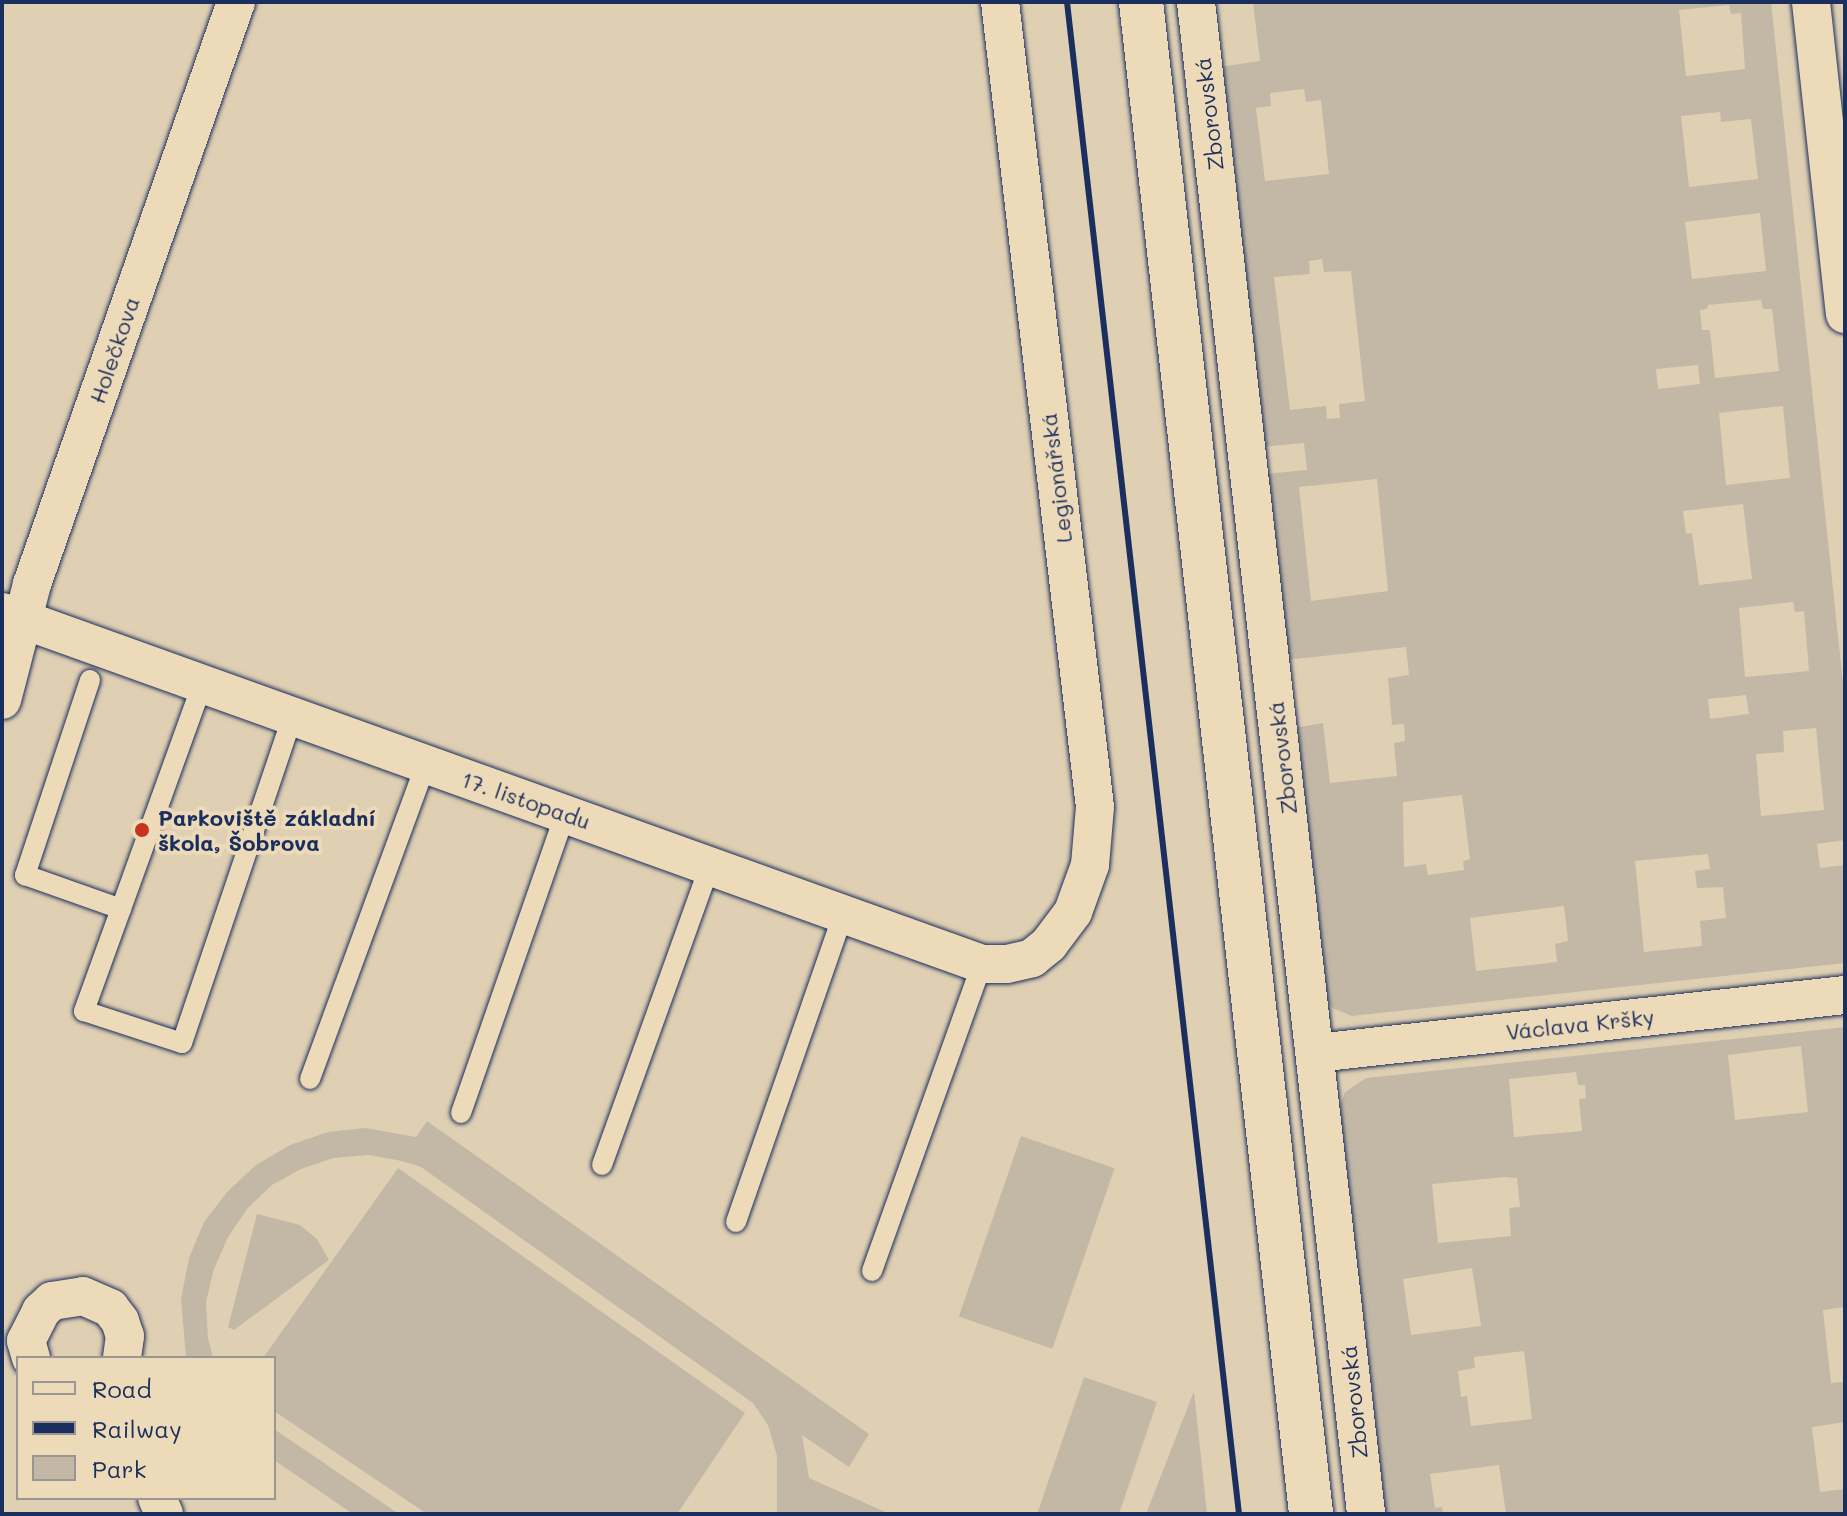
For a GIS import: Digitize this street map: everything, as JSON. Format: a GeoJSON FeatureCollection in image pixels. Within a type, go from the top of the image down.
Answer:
{"type":"FeatureCollection","features":[{"type":"Feature","properties":{"kind":"main road"},"geometry":{"type":"LineString","coordinates":[[1141,2],[1311,1514]]}},
{"type":"Feature","properties":{"kind":"street","name":"Holečkova"},"geometry":{"type":"LineString","coordinates":[[2,700],[13,616],[32,584],[236,2]]}},
{"type":"Feature","properties":{"kind":"street","name":"Legionářská"},"geometry":{"type":"LineString","coordinates":[[1000,2],[1095,807],[1090,865],[1073,912],[1049,944]]}},
{"type":"Feature","properties":{"kind":"street","name":"Zborovská"},"geometry":{"type":"LineString","coordinates":[[1196,2],[1366,1514]]}},
{"type":"Feature","properties":{"kind":"street"},"geometry":{"type":"LineString","coordinates":[[1811,2],[1845,314]]}},
{"type":"Feature","properties":{"kind":"street","name":"17. listopadu"},"geometry":{"type":"LineString","coordinates":[[13,616],[425,766],[566,812],[709,867],[982,964],[1007,964],[1032,958],[1049,944]]}},
{"type":"Feature","properties":{"kind":"street","name":"Václava Kršky"},"geometry":{"type":"LineString","coordinates":[[1316,1053],[1845,995]]}},
{"type":"Feature","properties":{"kind":"street"},"geometry":{"type":"LineString","coordinates":[[20,1347],[41,1311],[52,1301],[83,1296],[110,1308],[120,1321],[125,1336],[122,1356]]}},
{"type":"Feature","properties":{"kind":"lane"},"geometry":{"type":"LineString","coordinates":[[90,680],[25,875],[121,909]]}},
{"type":"Feature","properties":{"kind":"lane"},"geometry":{"type":"LineString","coordinates":[[202,685],[84,1011],[182,1043],[292,718]]}},
{"type":"Feature","properties":{"kind":"lane"},"geometry":{"type":"LineString","coordinates":[[310,1079],[425,766]]}},
{"type":"Feature","properties":{"kind":"lane"},"geometry":{"type":"LineString","coordinates":[[461,1113],[566,812]]}},
{"type":"Feature","properties":{"kind":"lane"},"geometry":{"type":"LineString","coordinates":[[602,1165],[709,867]]}},
{"type":"Feature","properties":{"kind":"lane"},"geometry":{"type":"LineString","coordinates":[[736,1222],[843,914]]}},
{"type":"Feature","properties":{"kind":"lane"},"geometry":{"type":"LineString","coordinates":[[872,1271],[982,964]]}},
{"type":"Feature","properties":{"kind":"green space"},"geometry":{"type":"Polygon","coordinates":[[[1253,2],[1771,2],[1845,702],[1845,840],[1817,844],[1820,868],[1845,865],[1845,963],[1352,1016],[1332,1008],[1323,992],[1294,728],[1323,723],[1330,783],[1397,776],[1394,743],[1405,741],[1404,724],[1392,725],[1388,678],[1409,675],[1406,647],[1286,660],[1266,474],[1307,470],[1304,443],[1263,447],[1219,67],[1260,61],[1253,2]],[[1729,5],[1679,10],[1686,76],[1745,69],[1741,13],[1731,14],[1729,5]],[[1304,89],[1270,93],[1271,106],[1256,108],[1265,181],[1329,174],[1321,100],[1306,102],[1304,89]],[[1720,112],[1681,116],[1689,187],[1758,179],[1751,119],[1721,122],[1720,112]],[[1760,213],[1685,222],[1692,279],[1766,271],[1760,213]],[[1322,259],[1309,261],[1310,274],[1274,277],[1290,410],[1326,406],[1327,419],[1340,418],[1339,404],[1365,401],[1351,271],[1324,272],[1322,259]],[[1761,300],[1708,305],[1707,309],[1700,310],[1702,330],[1710,330],[1715,378],[1779,371],[1772,309],[1763,309],[1761,300]],[[1698,365],[1656,369],[1658,389],[1700,384],[1698,365]],[[1783,406],[1719,413],[1726,485],[1790,478],[1783,406]],[[1377,479],[1299,487],[1311,601],[1388,591],[1377,479]],[[1743,504],[1683,511],[1686,534],[1692,533],[1699,585],[1752,579],[1743,504]],[[1793,602],[1739,608],[1745,677],[1809,671],[1804,611],[1795,612],[1793,602]],[[1746,695],[1708,699],[1710,719],[1749,714],[1746,695]],[[1816,728],[1783,731],[1784,752],[1756,754],[1761,816],[1824,810],[1816,728]],[[1462,795],[1403,802],[1404,867],[1426,864],[1428,875],[1464,870],[1463,861],[1470,859],[1462,795]],[[1708,854],[1635,861],[1644,952],[1702,946],[1700,921],[1726,918],[1723,887],[1697,888],[1695,871],[1710,869],[1708,854]],[[1564,906],[1470,918],[1476,971],[1557,962],[1555,944],[1568,941],[1564,906]]]}},
{"type":"Feature","properties":{"kind":"green space"},"geometry":{"type":"Polygon","coordinates":[[[1845,1027],[1845,1307],[1823,1310],[1831,1383],[1845,1382],[1845,1422],[1812,1427],[1820,1492],[1845,1489],[1845,1514],[1506,1514],[1499,1465],[1430,1474],[1435,1508],[1442,1507],[1443,1514],[1380,1514],[1337,1114],[1345,1092],[1366,1078],[1845,1027]],[[1801,1046],[1728,1055],[1735,1120],[1808,1112],[1801,1046]],[[1576,1072],[1509,1079],[1514,1137],[1582,1131],[1579,1099],[1586,1098],[1585,1085],[1578,1085],[1576,1072]],[[1517,1178],[1432,1184],[1438,1243],[1511,1236],[1509,1208],[1520,1207],[1517,1178]],[[1472,1268],[1403,1279],[1411,1335],[1481,1326],[1472,1268]],[[1524,1351],[1474,1357],[1475,1368],[1458,1371],[1461,1397],[1467,1396],[1471,1426],[1532,1419],[1524,1351]]]}},
{"type":"Feature","properties":{"kind":"green space"},"geometry":{"type":"Polygon","coordinates":[[[427,1121],[869,1434],[849,1467],[802,1435],[809,1478],[890,1514],[777,1514],[777,1456],[768,1425],[753,1403],[421,1167],[402,1161],[369,1155],[333,1158],[301,1169],[272,1185],[247,1209],[228,1237],[214,1269],[206,1302],[212,1356],[186,1356],[181,1299],[189,1258],[204,1222],[228,1191],[256,1165],[290,1145],[328,1132],[365,1128],[416,1137],[427,1121]]]}},
{"type":"Feature","properties":{"kind":"green space"},"geometry":{"type":"Polygon","coordinates":[[[1021,1136],[1115,1168],[1052,1349],[959,1317],[1021,1136]]]}},
{"type":"Feature","properties":{"kind":"green space"},"geometry":{"type":"Polygon","coordinates":[[[398,1168],[745,1413],[677,1514],[427,1514],[276,1412],[276,1356],[264,1356],[398,1168]]]}},
{"type":"Feature","properties":{"kind":"green space"},"geometry":{"type":"Polygon","coordinates":[[[257,1214],[300,1225],[317,1239],[329,1260],[234,1330],[228,1327],[257,1214]]]}},
{"type":"Feature","properties":{"kind":"green space"},"geometry":{"type":"Polygon","coordinates":[[[1084,1377],[1157,1402],[1119,1514],[1037,1514],[1084,1377]]]}},
{"type":"Feature","properties":{"kind":"green space"},"geometry":{"type":"Polygon","coordinates":[[[1194,1391],[1207,1514],[1146,1514],[1194,1391]]]}},
{"type":"Feature","properties":{"kind":"green space"},"geometry":{"type":"Polygon","coordinates":[[[276,1430],[399,1514],[353,1514],[276,1461],[276,1430]]]}},
{"type":"Feature","properties":{"kind":"railway"},"geometry":{"type":"LineString","coordinates":[[1067,2],[1239,1514]]}},
{"type":"Feature","properties":{"kind":"place","name":"Parkoviště základní škola, Šobrova"},"geometry":{"type":"Point","coordinates":[142,830]}}]}
